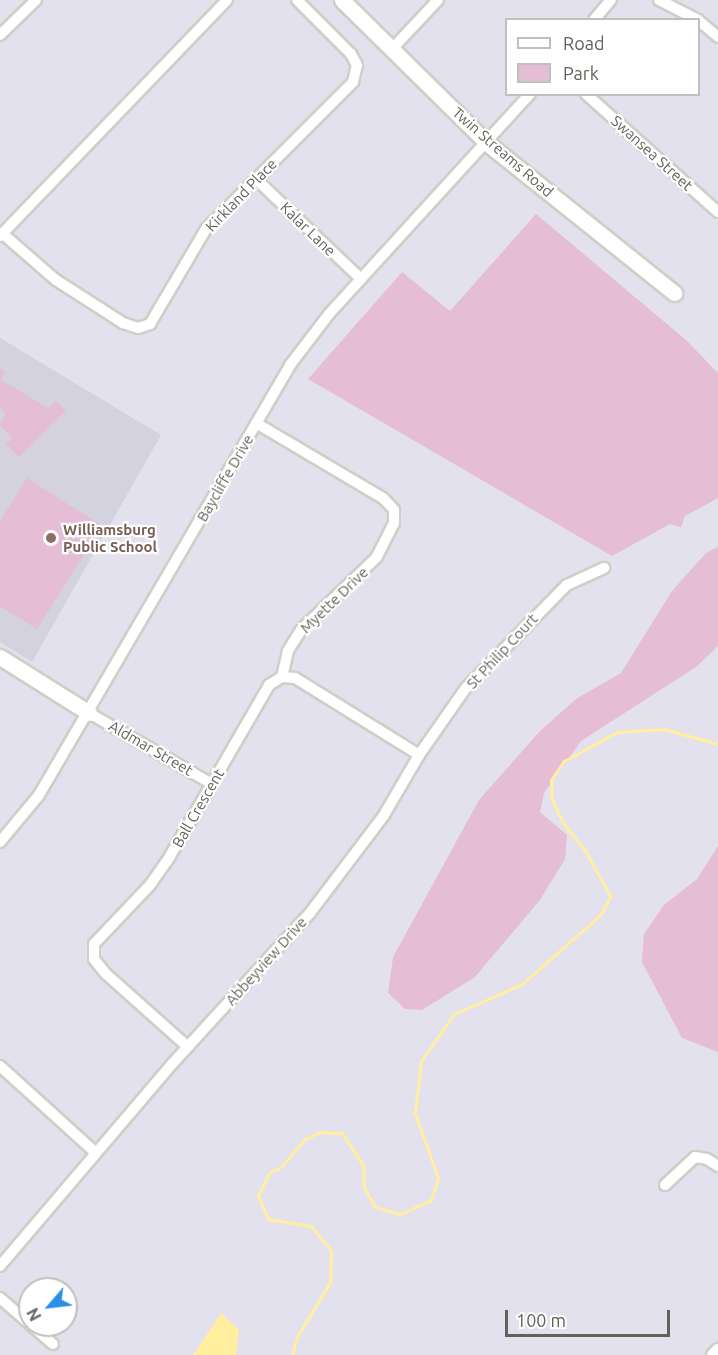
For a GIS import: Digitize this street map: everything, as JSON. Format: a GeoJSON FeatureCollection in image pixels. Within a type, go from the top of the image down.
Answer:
{"type":"FeatureCollection","features":[{"type":"Feature","properties":{"kind":"street"},"geometry":{"type":"LineString","coordinates":[[0,35],[36,0]]}},
{"type":"Feature","properties":{"kind":"street","name":"Kirkland Place"},"geometry":{"type":"LineString","coordinates":[[228,0],[1,235],[56,280],[123,323],[138,328],[150,324],[206,229],[345,93],[357,73],[351,54],[297,0]]}},
{"type":"Feature","properties":{"kind":"street","name":"Twin Streams Road"},"geometry":{"type":"LineString","coordinates":[[342,0],[487,143],[674,293]]}},
{"type":"Feature","properties":{"kind":"street"},"geometry":{"type":"LineString","coordinates":[[392,49],[438,0]]}},
{"type":"Feature","properties":{"kind":"street"},"geometry":{"type":"LineString","coordinates":[[596,18],[611,0]]}},
{"type":"Feature","properties":{"kind":"street"},"geometry":{"type":"LineString","coordinates":[[659,0],[694,18]]}},
{"type":"Feature","properties":{"kind":"street"},"geometry":{"type":"LineString","coordinates":[[700,22],[718,36]]}},
{"type":"Feature","properties":{"kind":"street","name":"Baycliffe Drive"},"geometry":{"type":"LineString","coordinates":[[0,842],[39,795],[89,713],[290,364],[361,279],[528,96]]}},
{"type":"Feature","properties":{"kind":"street","name":"Swansea Street"},"geometry":{"type":"LineString","coordinates":[[588,96],[718,212]]}},
{"type":"Feature","properties":{"kind":"street","name":"Kalar Lane"},"geometry":{"type":"LineString","coordinates":[[255,179],[361,279]]}},
{"type":"Feature","properties":{"kind":"street","name":"Myette Drive"},"geometry":{"type":"LineString","coordinates":[[256,423],[383,498],[394,510],[394,524],[377,557],[301,630],[288,651],[282,676]]}},
{"type":"Feature","properties":{"kind":"street","name":"St Philip Court"},"geometry":{"type":"LineString","coordinates":[[419,755],[466,688],[524,626],[567,585],[604,568]]}},
{"type":"Feature","properties":{"kind":"street"},"geometry":{"type":"LineString","coordinates":[[0,657],[89,713]]}},
{"type":"Feature","properties":{"kind":"street"},"geometry":{"type":"LineString","coordinates":[[282,676],[295,678],[419,755]]}},
{"type":"Feature","properties":{"kind":"street","name":"Ball Crescent"},"geometry":{"type":"LineString","coordinates":[[188,1047],[106,974],[94,959],[94,944],[150,885],[269,685],[282,676]]}},
{"type":"Feature","properties":{"kind":"street","name":"Aldmar Street"},"geometry":{"type":"LineString","coordinates":[[89,713],[212,784]]}},
{"type":"Feature","properties":{"kind":"street","name":"Abbeyview Drive"},"geometry":{"type":"LineString","coordinates":[[0,1266],[95,1152],[310,914],[384,815],[419,755]]}},
{"type":"Feature","properties":{"kind":"street"},"geometry":{"type":"LineString","coordinates":[[0,1066],[95,1152]]}},
{"type":"Feature","properties":{"kind":"street"},"geometry":{"type":"LineString","coordinates":[[665,1185],[695,1157],[718,1166]]}},
{"type":"Feature","properties":{"kind":"street"},"geometry":{"type":"LineString","coordinates":[[0,1298],[18,1313]]}},
{"type":"Feature","properties":{"kind":"street"},"geometry":{"type":"LineString","coordinates":[[45,1337],[53,1344]]}},
{"type":"Feature","properties":{"kind":"street"},"geometry":{"type":"LineString","coordinates":[[714,1355],[718,1351]]}},
{"type":"Feature","properties":{"kind":"shaded area","name":"Williamsburg Public School"},"geometry":{"type":"Polygon","coordinates":[[[0,338],[161,435],[32,662],[0,642],[0,338]]]}},
{"type":"Feature","properties":{"kind":"shaded area"},"geometry":{"type":"Polygon","coordinates":[[[221,1313],[239,1330],[236,1355],[193,1355],[221,1313]]]}},
{"type":"Feature","properties":{"kind":"green space"},"geometry":{"type":"Polygon","coordinates":[[[536,214],[686,340],[718,373],[718,498],[685,516],[681,527],[670,524],[612,556],[308,379],[402,272],[450,311],[536,214]]]}},
{"type":"Feature","properties":{"kind":"green space"},"geometry":{"type":"Polygon","coordinates":[[[0,368],[5,372],[1,380],[48,408],[56,401],[66,411],[19,457],[6,444],[12,438],[0,425],[5,413],[0,408],[0,368]]]}},
{"type":"Feature","properties":{"kind":"green space"},"geometry":{"type":"Polygon","coordinates":[[[27,478],[102,526],[37,629],[0,606],[0,521],[27,478]]]}},
{"type":"Feature","properties":{"kind":"green space"},"geometry":{"type":"Polygon","coordinates":[[[718,547],[718,646],[696,667],[581,741],[544,793],[540,812],[567,835],[565,859],[540,900],[475,977],[422,1010],[405,1009],[388,993],[393,957],[479,800],[540,731],[576,699],[621,673],[672,591],[706,553],[718,547]]]}},
{"type":"Feature","properties":{"kind":"green space"},"geometry":{"type":"Polygon","coordinates":[[[718,846],[718,1052],[682,1038],[642,962],[644,934],[664,905],[697,879],[718,846]]]}},
{"type":"Feature","properties":{"kind":"waterway"},"geometry":{"type":"LineString","coordinates":[[292,1355],[297,1337],[330,1282],[331,1250],[311,1226],[268,1219],[258,1195],[269,1173],[282,1166],[305,1139],[320,1132],[342,1133],[363,1165],[364,1188],[375,1207],[400,1214],[431,1200],[438,1178],[415,1113],[421,1061],[454,1014],[522,984],[601,914],[610,896],[586,852],[563,823],[552,799],[551,780],[564,761],[617,732],[664,729],[718,744]]}},
{"type":"Feature","properties":{"kind":"place","name":"Williamsburg Public School"},"geometry":{"type":"Point","coordinates":[51,538]}}]}
